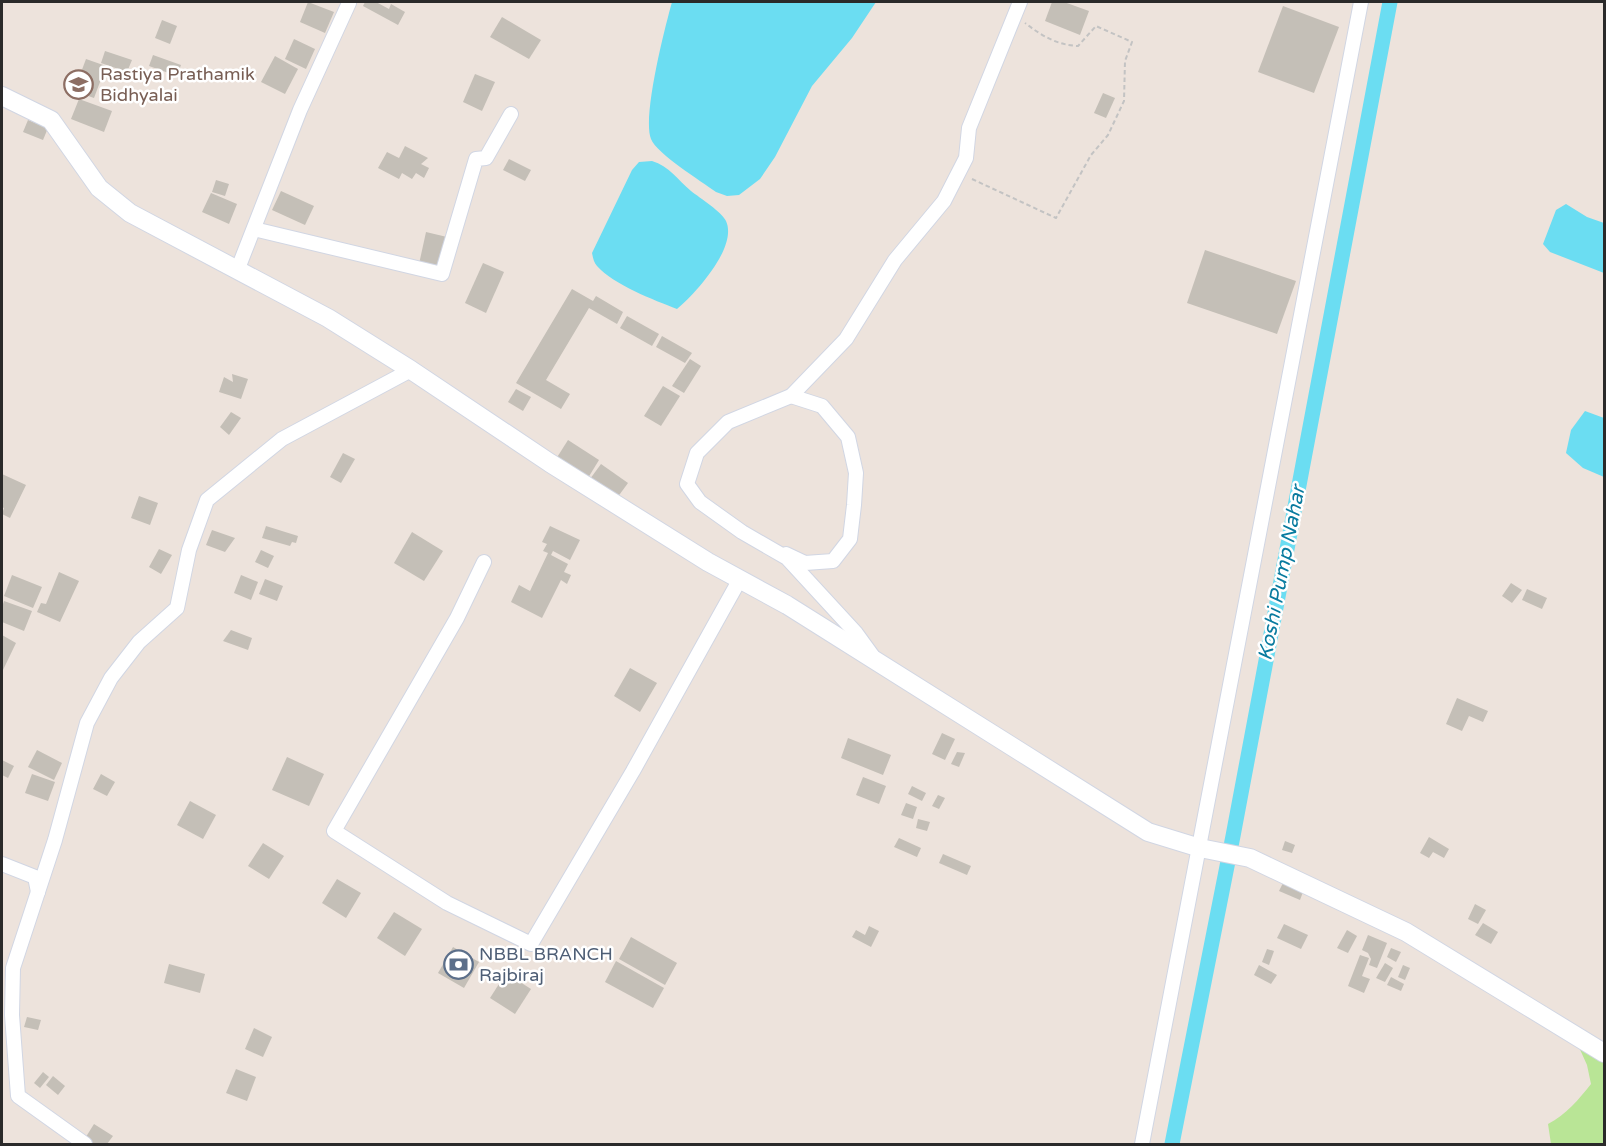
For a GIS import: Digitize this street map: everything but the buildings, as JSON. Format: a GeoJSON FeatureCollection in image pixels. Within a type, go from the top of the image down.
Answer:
{"type":"FeatureCollection","features":[{"type":"Feature","properties":{"kind":"street"},"geometry":{"type":"LineString","coordinates":[[1142,1144],[1361,2]]}},
{"type":"Feature","properties":{"kind":"street"},"geometry":{"type":"LineString","coordinates":[[237,271],[300,110],[349,3]]}},
{"type":"Feature","properties":{"kind":"street"},"geometry":{"type":"LineString","coordinates":[[877,661],[856,633],[787,558],[742,532],[700,502],[687,484],[697,453],[728,422],[791,396],[846,339],[895,260],[945,201],[966,158],[969,128],[1015,6]]}},
{"type":"Feature","properties":{"kind":"street"},"geometry":{"type":"LineString","coordinates":[[2,96],[51,120],[99,188],[130,213],[328,318],[411,370],[550,464],[698,555],[788,605],[1148,832],[1200,848],[1250,858],[1406,932],[1605,1053]]}},
{"type":"Feature","properties":{"kind":"street"},"geometry":{"type":"LineString","coordinates":[[254,229],[441,274],[476,159],[486,158],[511,114]]}},
{"type":"Feature","properties":{"kind":"street"},"geometry":{"type":"LineString","coordinates":[[85,1144],[18,1096],[12,1015],[13,968],[38,892],[87,723],[111,678],[139,642],[177,608],[189,550],[207,500],[282,439],[411,370]]}},
{"type":"Feature","properties":{"kind":"street"},"geometry":{"type":"LineString","coordinates":[[742,532],[805,563],[833,561],[850,539],[856,473],[848,437],[822,406],[791,396]]}},
{"type":"Feature","properties":{"kind":"street"},"geometry":{"type":"LineString","coordinates":[[484,562],[458,618],[334,831],[447,903],[531,944],[633,771],[740,579]]}},
{"type":"Feature","properties":{"kind":"street"},"geometry":{"type":"LineString","coordinates":[[2,864],[35,877],[38,892]]}},
{"type":"Feature","properties":{"kind":"path"},"geometry":{"type":"LineString","coordinates":[[959,172],[1056,218],[1091,155],[1108,135],[1124,101],[1125,61],[1132,42],[1096,26],[1078,46],[1062,45],[1037,33],[1015,6]]}},
{"type":"Feature","properties":{"kind":"green space"},"geometry":{"type":"Polygon","coordinates":[[[1578,1045],[1604,1057],[1604,1144],[1551,1144],[1548,1124],[1577,1101],[1591,1084],[1587,1065],[1578,1045]]]}},
{"type":"Feature","properties":{"kind":"water"},"geometry":{"type":"Polygon","coordinates":[[[672,2],[876,2],[852,38],[812,86],[775,157],[760,179],[739,195],[727,196],[716,192],[670,159],[651,139],[649,128],[652,93],[672,2]]]}},
{"type":"Feature","properties":{"kind":"water"},"geometry":{"type":"Polygon","coordinates":[[[652,161],[668,170],[720,214],[726,221],[728,232],[726,244],[713,269],[694,293],[677,309],[613,279],[596,265],[592,253],[632,170],[639,162],[652,161]]]}},
{"type":"Feature","properties":{"kind":"water"},"geometry":{"type":"Polygon","coordinates":[[[1566,204],[1587,217],[1604,223],[1604,273],[1550,252],[1543,244],[1556,210],[1566,204]]]}},
{"type":"Feature","properties":{"kind":"water"},"geometry":{"type":"Polygon","coordinates":[[[1585,411],[1604,418],[1604,477],[1583,468],[1566,453],[1571,430],[1585,411]]]}},
{"type":"Feature","properties":{"kind":"waterway","name":"Koshi Pump Nahar"},"geometry":{"type":"LineString","coordinates":[[1172,1144],[1233,836],[1390,2]]}},
{"type":"Feature","properties":{"kind":"place","name":"Rastiya Prathamik Bidhyalai"},"geometry":{"type":"Point","coordinates":[79,84]}},
{"type":"Feature","properties":{"kind":"place","name":"NBBL BRANCH Rajbiraj"},"geometry":{"type":"Point","coordinates":[458,964]}}]}
